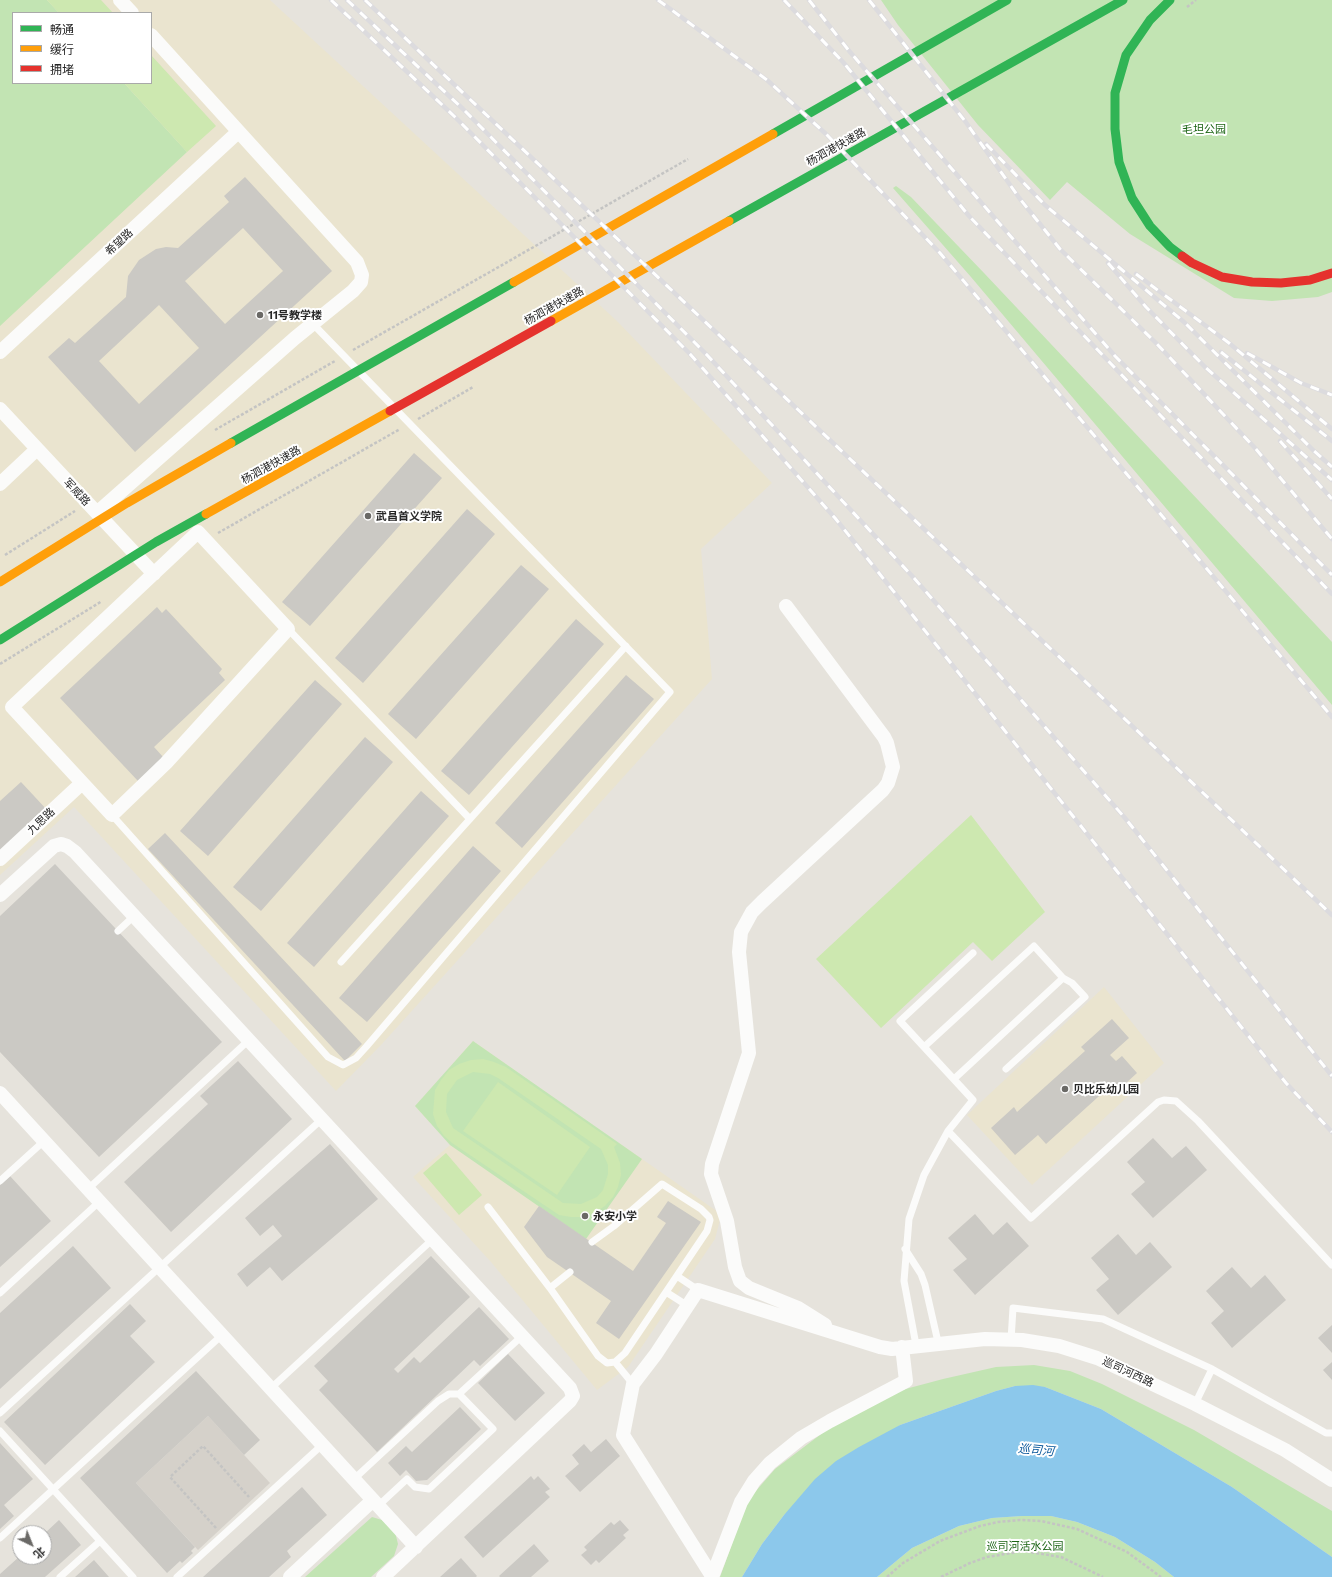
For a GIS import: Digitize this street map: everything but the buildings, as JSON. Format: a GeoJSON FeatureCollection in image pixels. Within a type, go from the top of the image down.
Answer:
{"type":"FeatureCollection","features":[{"type":"Feature","properties":{"kind":"highway"},"geometry":{"type":"LineString","coordinates":[[0,582],[127,503],[1007,0]]}},
{"type":"Feature","properties":{"kind":"highway","name":"杨泗港快速路"},"geometry":{"type":"LineString","coordinates":[[0,640],[156,542],[1123,0]]}},
{"type":"Feature","properties":{"kind":"highway"},"geometry":{"type":"LineString","coordinates":[[1170,0],[1150,20],[1126,55],[1115,93],[1115,129],[1119,162],[1132,198],[1150,226],[1170,247],[1192,263],[1222,277],[1252,282],[1281,283],[1310,280],[1332,273]]}},
{"type":"Feature","properties":{"kind":"street"},"geometry":{"type":"LineString","coordinates":[[120,0],[131,12]]}},
{"type":"Feature","properties":{"kind":"street"},"geometry":{"type":"LineString","coordinates":[[97,513],[313,324],[353,291],[361,282],[361,270],[357,262],[152,36]]}},
{"type":"Feature","properties":{"kind":"street","name":"希望路"},"geometry":{"type":"LineString","coordinates":[[0,352],[238,132]]}},
{"type":"Feature","properties":{"kind":"street","name":"军威路"},"geometry":{"type":"LineString","coordinates":[[0,410],[154,574]]}},
{"type":"Feature","properties":{"kind":"street"},"geometry":{"type":"LineString","coordinates":[[0,484],[37,449]]}},
{"type":"Feature","properties":{"kind":"street"},"geometry":{"type":"LineString","coordinates":[[198,532],[288,629],[166,763],[112,816],[12,707],[154,574],[198,532]]}},
{"type":"Feature","properties":{"kind":"street"},"geometry":{"type":"LineString","coordinates":[[786,606],[884,737],[893,767],[888,783],[883,790],[752,912],[741,932],[739,952],[749,1053],[712,1164],[711,1174],[727,1221],[735,1267],[740,1281],[749,1288],[798,1308],[842,1335]]}},
{"type":"Feature","properties":{"kind":"street","name":"九思路"},"geometry":{"type":"LineString","coordinates":[[0,860],[82,783]]}},
{"type":"Feature","properties":{"kind":"street"},"geometry":{"type":"LineString","coordinates":[[0,894],[47,850],[61,844],[67,846],[75,852],[570,1388],[572,1396],[383,1577]]}},
{"type":"Feature","properties":{"kind":"street"},"geometry":{"type":"LineString","coordinates":[[0,1093],[416,1547]]}},
{"type":"Feature","properties":{"kind":"street"},"geometry":{"type":"LineString","coordinates":[[712,1577],[624,1437],[623,1431],[633,1384],[656,1354],[698,1290],[842,1335]]}},
{"type":"Feature","properties":{"kind":"street","name":"巡司河西路"},"geometry":{"type":"LineString","coordinates":[[842,1335],[880,1347],[909,1346],[985,1338],[1059,1346],[1097,1358],[1195,1404],[1285,1450],[1332,1480]]}},
{"type":"Feature","properties":{"kind":"street"},"geometry":{"type":"LineString","coordinates":[[712,1577],[741,1502],[754,1481],[770,1463],[802,1438],[830,1421],[906,1381],[909,1346]]}},
{"type":"Feature","properties":{"kind":"street"},"geometry":{"type":"LineString","coordinates":[[290,1577],[375,1503]]}},
{"type":"Feature","properties":{"kind":"lane"},"geometry":{"type":"LineString","coordinates":[[112,816],[328,1057],[338,1064],[343,1065],[349,1063],[366,1047],[670,692],[313,324]]}},
{"type":"Feature","properties":{"kind":"lane"},"geometry":{"type":"LineString","coordinates":[[288,629],[470,819]]}},
{"type":"Feature","properties":{"kind":"lane"},"geometry":{"type":"LineString","coordinates":[[341,962],[626,646]]}},
{"type":"Feature","properties":{"kind":"lane"},"geometry":{"type":"LineString","coordinates":[[118,931],[134,916]]}},
{"type":"Feature","properties":{"kind":"lane"},"geometry":{"type":"LineString","coordinates":[[924,1047],[1034,946],[1063,978],[1072,983],[1085,996],[1006,1069]]}},
{"type":"Feature","properties":{"kind":"lane"},"geometry":{"type":"LineString","coordinates":[[909,1346],[904,1281],[905,1249],[909,1219],[914,1199],[924,1175],[948,1131],[973,1100],[900,1021],[973,953]]}},
{"type":"Feature","properties":{"kind":"lane"},"geometry":{"type":"LineString","coordinates":[[954,1079],[1063,978]]}},
{"type":"Feature","properties":{"kind":"lane"},"geometry":{"type":"LineString","coordinates":[[88,1189],[249,1040]]}},
{"type":"Feature","properties":{"kind":"lane"},"geometry":{"type":"LineString","coordinates":[[948,1131],[1031,1218],[1158,1102],[1164,1100],[1176,1101],[1198,1121],[1332,1265]]}},
{"type":"Feature","properties":{"kind":"lane"},"geometry":{"type":"LineString","coordinates":[[0,1413],[322,1119]]}},
{"type":"Feature","properties":{"kind":"lane"},"geometry":{"type":"LineString","coordinates":[[0,1180],[44,1141]]}},
{"type":"Feature","properties":{"kind":"lane"},"geometry":{"type":"LineString","coordinates":[[488,1206],[550,1288],[598,1356],[606,1363],[615,1362],[625,1353],[677,1276],[707,1231],[710,1220],[701,1209],[662,1184],[614,1226],[592,1242]]}},
{"type":"Feature","properties":{"kind":"lane"},"geometry":{"type":"LineString","coordinates":[[0,1293],[99,1202]]}},
{"type":"Feature","properties":{"kind":"lane"},"geometry":{"type":"LineString","coordinates":[[270,1389],[433,1239]]}},
{"type":"Feature","properties":{"kind":"lane"},"geometry":{"type":"LineString","coordinates":[[905,1249],[921,1274],[925,1285],[938,1342]]}},
{"type":"Feature","properties":{"kind":"lane"},"geometry":{"type":"LineString","coordinates":[[550,1288],[570,1272]]}},
{"type":"Feature","properties":{"kind":"lane"},"geometry":{"type":"LineString","coordinates":[[677,1276],[698,1290]]}},
{"type":"Feature","properties":{"kind":"lane"},"geometry":{"type":"LineString","coordinates":[[666,1292],[688,1306]]}},
{"type":"Feature","properties":{"kind":"lane"},"geometry":{"type":"LineString","coordinates":[[1012,1340],[1013,1308],[1103,1319],[1212,1369],[1326,1433],[1332,1433]]}},
{"type":"Feature","properties":{"kind":"lane"},"geometry":{"type":"LineString","coordinates":[[0,1538],[222,1335]]}},
{"type":"Feature","properties":{"kind":"lane"},"geometry":{"type":"LineString","coordinates":[[354,1479],[438,1401],[450,1394],[460,1394],[522,1336]]}},
{"type":"Feature","properties":{"kind":"lane"},"geometry":{"type":"LineString","coordinates":[[615,1362],[633,1384]]}},
{"type":"Feature","properties":{"kind":"lane"},"geometry":{"type":"LineString","coordinates":[[1195,1404],[1212,1369]]}},
{"type":"Feature","properties":{"kind":"lane"},"geometry":{"type":"LineString","coordinates":[[375,1503],[407,1480],[414,1487],[429,1489],[493,1429],[460,1394]]}},
{"type":"Feature","properties":{"kind":"lane"},"geometry":{"type":"LineString","coordinates":[[0,1431],[133,1577]]}},
{"type":"Feature","properties":{"kind":"lane"},"geometry":{"type":"LineString","coordinates":[[177,1577],[322,1445]]}},
{"type":"Feature","properties":{"kind":"lane"},"geometry":{"type":"LineString","coordinates":[[60,1577],[100,1541]]}},
{"type":"Feature","properties":{"kind":"path"},"geometry":{"type":"LineString","coordinates":[[1185,8],[1196,0]]}},
{"type":"Feature","properties":{"kind":"path"},"geometry":{"type":"LineString","coordinates":[[223,1535],[170,1477],[203,1446],[257,1504]]}},
{"type":"Feature","properties":{"kind":"path"},"geometry":{"type":"LineString","coordinates":[[887,1577],[903,1563],[940,1541],[980,1526],[998,1522],[1020,1520],[1041,1521],[1077,1529],[1127,1552],[1161,1577]]}},
{"type":"Feature","properties":{"kind":"path"},"geometry":{"type":"LineString","coordinates":[[941,1577],[970,1563],[1023,1551],[1061,1557],[1103,1577]]}},
{"type":"Feature","properties":{"kind":"shaded area","name":"武昌首义学院"},"geometry":{"type":"Polygon","coordinates":[[[0,0],[270,0],[618,322],[772,483],[701,549],[712,679],[381,1045],[336,1091],[74,807],[0,875],[0,0]]]}},
{"type":"Feature","properties":{"kind":"shaded area","name":"贝比乐幼儿园"},"geometry":{"type":"Polygon","coordinates":[[[1104,987],[1164,1063],[1032,1185],[967,1115],[1104,987]]]}},
{"type":"Feature","properties":{"kind":"shaded area","name":"永安小学"},"geometry":{"type":"Polygon","coordinates":[[[473,1041],[718,1212],[720,1220],[715,1239],[628,1367],[597,1390],[491,1262],[413,1177],[450,1145],[415,1106],[473,1041]]]}},
{"type":"Feature","properties":{"kind":"shaded area"},"geometry":{"type":"Polygon","coordinates":[[[208,1416],[270,1483],[198,1550],[136,1483],[208,1416]]]}},
{"type":"Feature","properties":{"kind":"green space"},"geometry":{"type":"Polygon","coordinates":[[[0,0],[47,0],[58,12],[12,12],[12,84],[125,84],[187,152],[0,326],[0,0]]]}},
{"type":"Feature","properties":{"kind":"green space"},"geometry":{"type":"Polygon","coordinates":[[[47,0],[101,0],[112,12],[58,12],[47,0]]]}},
{"type":"Feature","properties":{"kind":"green space","name":"毛坦公园"},"geometry":{"type":"Polygon","coordinates":[[[881,0],[1332,0],[1332,292],[1318,297],[1272,301],[1234,298],[1130,234],[1067,182],[1050,200],[978,125],[898,25],[881,0]]]}},
{"type":"Feature","properties":{"kind":"green space"},"geometry":{"type":"Polygon","coordinates":[[[152,56],[216,126],[187,152],[125,84],[152,84],[152,56]]]}},
{"type":"Feature","properties":{"kind":"green space"},"geometry":{"type":"Polygon","coordinates":[[[896,186],[911,197],[984,273],[1332,642],[1332,705],[971,277],[893,188],[896,186]]]}},
{"type":"Feature","properties":{"kind":"green space"},"geometry":{"type":"Polygon","coordinates":[[[971,815],[1045,912],[992,961],[973,942],[881,1028],[816,959],[971,815]]]}},
{"type":"Feature","properties":{"kind":"green space"},"geometry":{"type":"Polygon","coordinates":[[[473,1041],[642,1159],[586,1239],[450,1145],[415,1106],[473,1041]]]}},
{"type":"Feature","properties":{"kind":"green space"},"geometry":{"type":"Polygon","coordinates":[[[483,1059],[506,1067],[617,1144],[614,1147],[620,1163],[621,1175],[618,1187],[613,1197],[605,1206],[594,1213],[583,1217],[559,1215],[452,1143],[444,1136],[437,1126],[433,1114],[435,1090],[449,1070],[459,1064],[471,1060],[483,1059]],[[473,1072],[457,1080],[447,1094],[446,1112],[453,1128],[563,1203],[581,1204],[597,1197],[603,1190],[608,1174],[608,1165],[601,1149],[490,1074],[473,1072]]]}},
{"type":"Feature","properties":{"kind":"green space"},"geometry":{"type":"Polygon","coordinates":[[[498,1082],[590,1147],[557,1195],[463,1131],[498,1082]]]}},
{"type":"Feature","properties":{"kind":"green space"},"geometry":{"type":"Polygon","coordinates":[[[446,1153],[482,1195],[459,1215],[423,1173],[446,1153]]]}},
{"type":"Feature","properties":{"kind":"green space"},"geometry":{"type":"Polygon","coordinates":[[[1034,1365],[1070,1371],[1102,1384],[1194,1430],[1332,1511],[1332,1557],[1232,1487],[1101,1409],[1045,1387],[1015,1386],[996,1391],[900,1425],[784,1515],[762,1544],[742,1577],[720,1577],[748,1500],[775,1469],[833,1425],[898,1391],[996,1367],[1034,1365]]]}},
{"type":"Feature","properties":{"kind":"green space","name":"巡司河活水公园"},"geometry":{"type":"Polygon","coordinates":[[[1051,1516],[1077,1522],[1115,1537],[1155,1562],[1174,1577],[877,1577],[912,1548],[959,1526],[992,1518],[1051,1516]]]}},
{"type":"Feature","properties":{"kind":"green space"},"geometry":{"type":"Polygon","coordinates":[[[372,1517],[382,1520],[395,1532],[398,1544],[394,1556],[371,1577],[305,1577],[372,1517]]]}},
{"type":"Feature","properties":{"kind":"water","name":"巡司河"},"geometry":{"type":"Polygon","coordinates":[[[1033,1385],[1045,1387],[1101,1409],[1232,1487],[1332,1557],[1332,1577],[1174,1577],[1155,1562],[1115,1537],[1077,1522],[1051,1516],[1022,1516],[992,1518],[959,1526],[912,1548],[877,1577],[742,1577],[762,1544],[784,1515],[815,1479],[836,1461],[900,1425],[996,1391],[1015,1386],[1033,1385]]]}},
{"type":"Feature","properties":{"kind":"railway"},"geometry":{"type":"LineString","coordinates":[[331,0],[455,117],[690,354],[835,518],[1286,1083],[1332,1132]]}},
{"type":"Feature","properties":{"kind":"railway"},"geometry":{"type":"LineString","coordinates":[[347,0],[463,109],[707,355],[913,577],[1125,818],[1332,1076]]}},
{"type":"Feature","properties":{"kind":"railway"},"geometry":{"type":"LineString","coordinates":[[365,0],[1332,915]]}},
{"type":"Feature","properties":{"kind":"railway"},"geometry":{"type":"LineString","coordinates":[[658,0],[767,80],[826,134],[940,253],[1332,717]]}},
{"type":"Feature","properties":{"kind":"railway"},"geometry":{"type":"LineString","coordinates":[[784,0],[843,62],[969,216],[1332,594]]}},
{"type":"Feature","properties":{"kind":"railway"},"geometry":{"type":"LineString","coordinates":[[809,0],[850,52],[1115,356],[1332,575]]}},
{"type":"Feature","properties":{"kind":"railway"},"geometry":{"type":"LineString","coordinates":[[869,0],[965,121],[1020,199],[1060,249],[1156,343],[1255,448],[1332,539]]}},
{"type":"Feature","properties":{"kind":"railway"},"geometry":{"type":"LineString","coordinates":[[986,144],[1045,205],[1184,322],[1332,467]]}},
{"type":"Feature","properties":{"kind":"railway"},"geometry":{"type":"LineString","coordinates":[[1108,263],[1146,307],[1205,367],[1332,480]]}},
{"type":"Feature","properties":{"kind":"railway"},"geometry":{"type":"LineString","coordinates":[[1136,274],[1229,343],[1332,429]]}},
{"type":"Feature","properties":{"kind":"railway"},"geometry":{"type":"LineString","coordinates":[[1221,352],[1332,441]]}},
{"type":"Feature","properties":{"kind":"railway"},"geometry":{"type":"LineString","coordinates":[[1247,353],[1301,383],[1332,395]]}},
{"type":"Feature","properties":{"kind":"railway"},"geometry":{"type":"LineString","coordinates":[[1280,441],[1332,499]]}},
{"type":"Feature","properties":{"kind":"traffic: fast"},"geometry":{"type":"LineString","coordinates":[[773,134],[1007,0]]}},
{"type":"Feature","properties":{"kind":"traffic: fast"},"geometry":{"type":"LineString","coordinates":[[729,221],[1123,0]]}},
{"type":"Feature","properties":{"kind":"traffic: fast"},"geometry":{"type":"LineString","coordinates":[[1170,0],[1150,20],[1126,55],[1115,93],[1115,129],[1119,162],[1132,198],[1150,226],[1170,247],[1182,256]]}},
{"type":"Feature","properties":{"kind":"traffic: fast"},"geometry":{"type":"LineString","coordinates":[[231,443],[514,282]]}},
{"type":"Feature","properties":{"kind":"traffic: fast"},"geometry":{"type":"LineString","coordinates":[[0,640],[156,542],[206,514]]}},
{"type":"Feature","properties":{"kind":"traffic: slow"},"geometry":{"type":"LineString","coordinates":[[514,282],[773,134]]}},
{"type":"Feature","properties":{"kind":"traffic: slow"},"geometry":{"type":"LineString","coordinates":[[551,321],[729,221]]}},
{"type":"Feature","properties":{"kind":"traffic: slow"},"geometry":{"type":"LineString","coordinates":[[206,514],[390,411]]}},
{"type":"Feature","properties":{"kind":"traffic: slow"},"geometry":{"type":"LineString","coordinates":[[0,582],[127,503],[231,443]]}},
{"type":"Feature","properties":{"kind":"traffic: jam"},"geometry":{"type":"LineString","coordinates":[[1182,256],[1192,263],[1222,277],[1252,282],[1281,283],[1310,280],[1332,273]]}},
{"type":"Feature","properties":{"kind":"traffic: jam"},"geometry":{"type":"LineString","coordinates":[[390,411],[551,321]]}},
{"type":"Feature","properties":{"kind":"place","name":"11号教学楼"},"geometry":{"type":"Point","coordinates":[260,315]}},
{"type":"Feature","properties":{"kind":"place","name":"武昌首义学院"},"geometry":{"type":"Point","coordinates":[368,516]}},
{"type":"Feature","properties":{"kind":"place","name":"贝比乐幼儿园"},"geometry":{"type":"Point","coordinates":[1065,1089]}},
{"type":"Feature","properties":{"kind":"place","name":"永安小学"},"geometry":{"type":"Point","coordinates":[585,1216]}}]}
